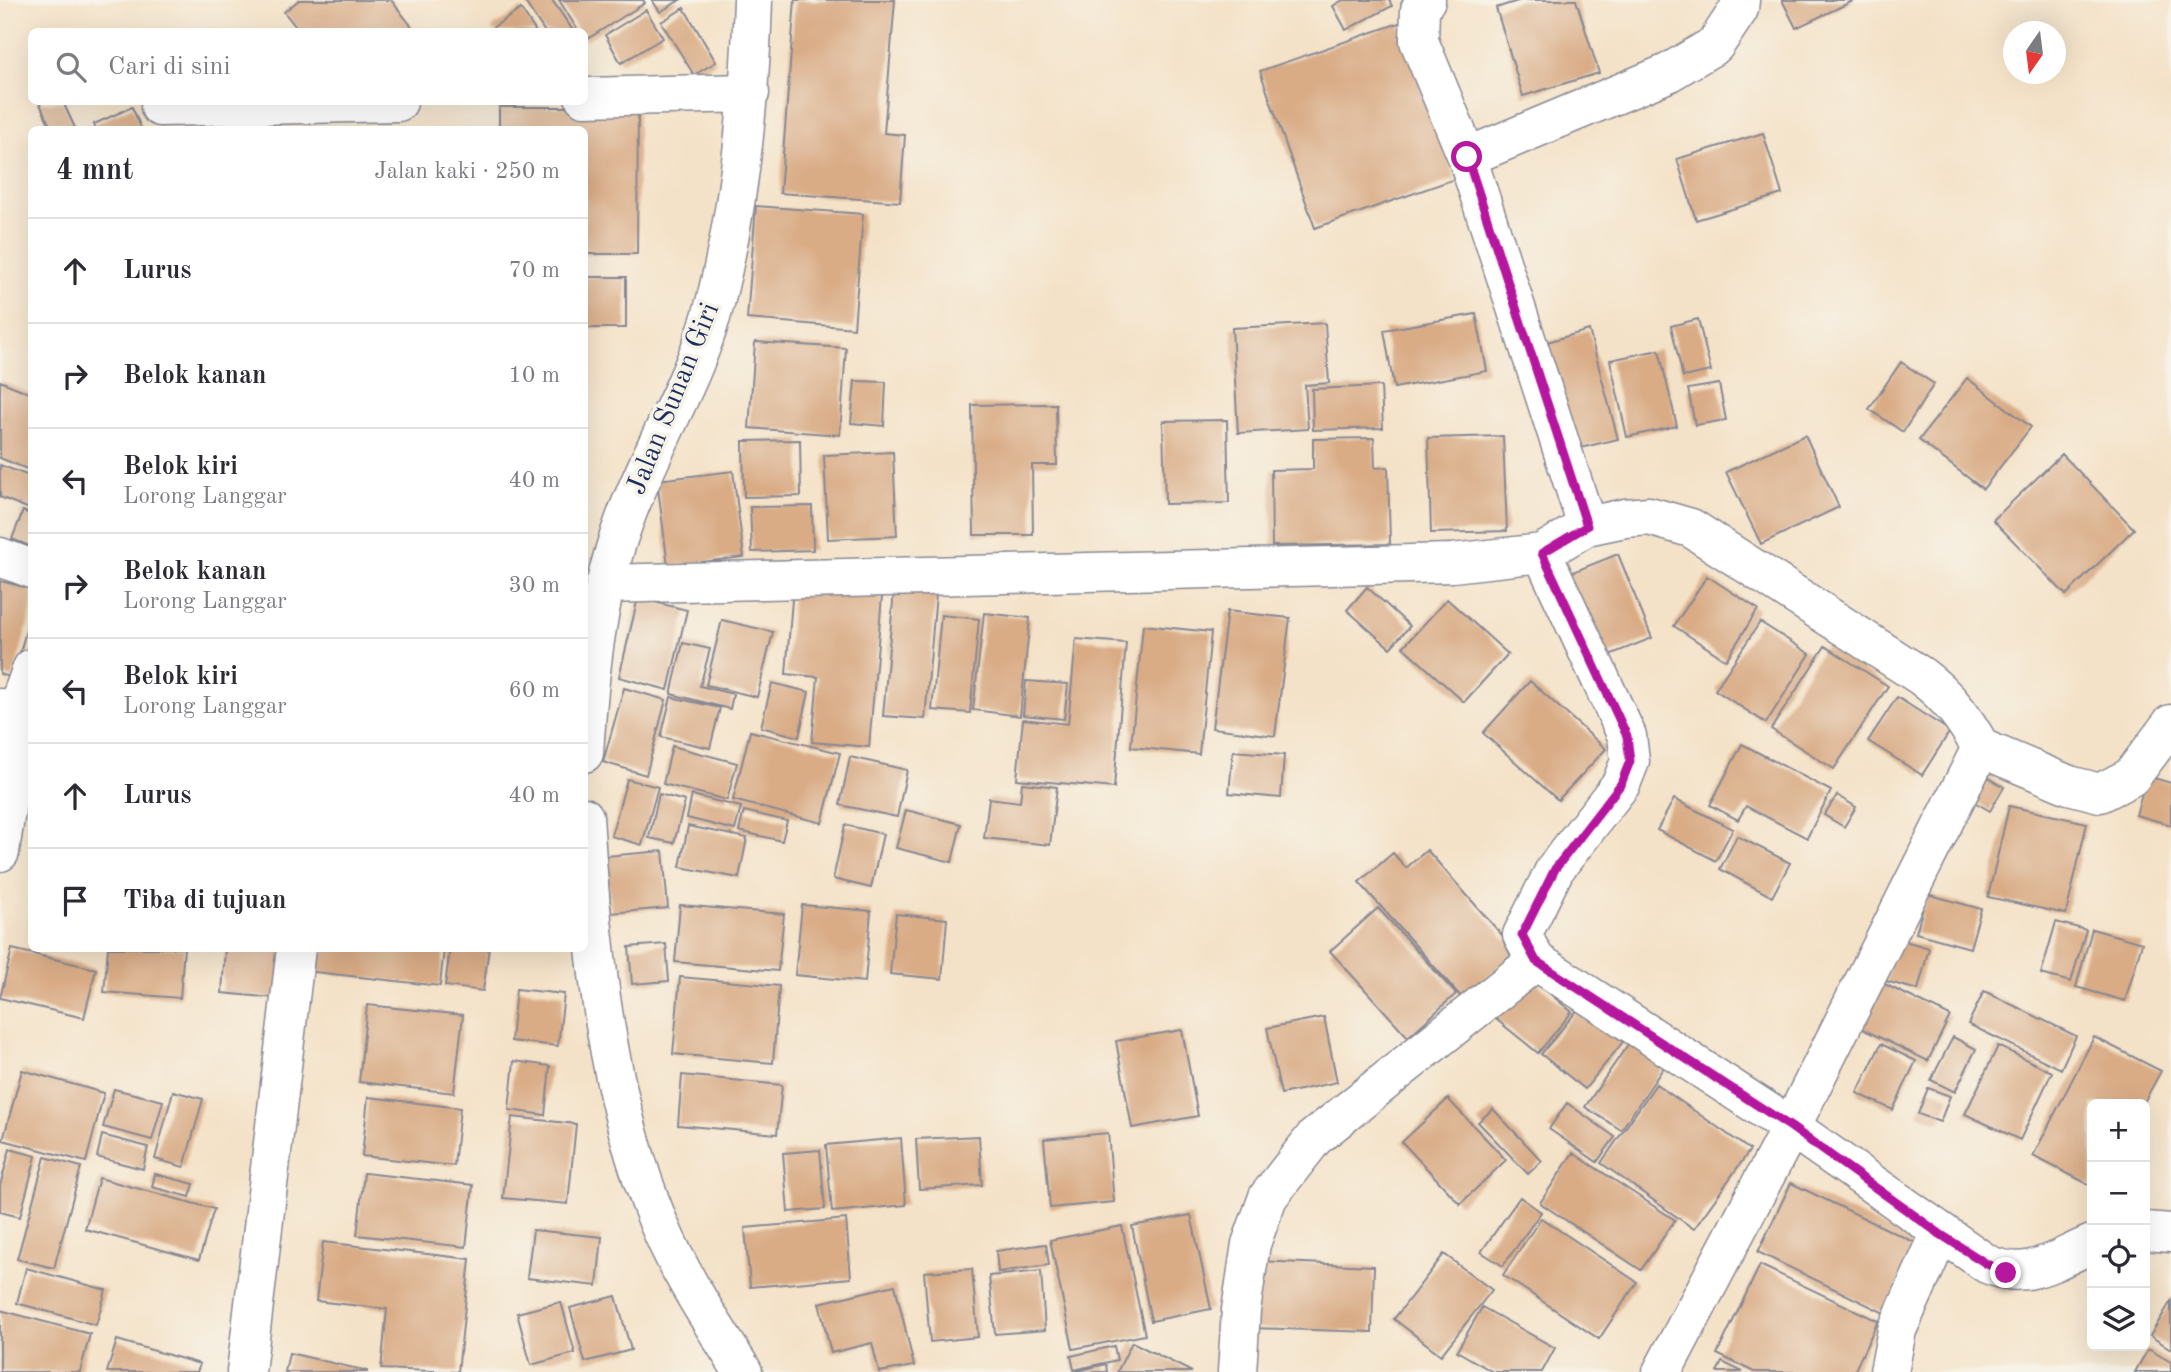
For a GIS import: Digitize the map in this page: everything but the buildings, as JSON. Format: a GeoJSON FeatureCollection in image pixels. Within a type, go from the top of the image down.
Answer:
{"type":"FeatureCollection","features":[{"type":"Feature","properties":{"kind":"street","name":"Jalan Sunan Giri"},"geometry":{"type":"LineString","coordinates":[[588,695],[605,584],[625,519],[686,386],[716,301],[750,93],[753,0]]}},
{"type":"Feature","properties":{"kind":"street"},"geometry":{"type":"LineString","coordinates":[[1426,0],[1420,9],[1419,41],[1467,157],[1587,526]]}},
{"type":"Feature","properties":{"kind":"street"},"geometry":{"type":"LineString","coordinates":[[1467,157],[1668,73],[1715,45],[1739,9],[1740,0]]}},
{"type":"Feature","properties":{"kind":"street"},"geometry":{"type":"LineString","coordinates":[[588,97],[750,93]]}},
{"type":"Feature","properties":{"kind":"street"},"geometry":{"type":"LineString","coordinates":[[160,107],[255,105]]}},
{"type":"Feature","properties":{"kind":"street"},"geometry":{"type":"LineString","coordinates":[[605,584],[1452,563],[1542,553],[1587,526],[1649,516],[1691,528],[1940,690],[1965,719],[1981,748],[2069,785],[2100,793],[2131,777],[2171,724]]}},
{"type":"Feature","properties":{"kind":"street"},"geometry":{"type":"LineString","coordinates":[[1542,553],[1627,736],[1630,761],[1621,784],[1555,869],[1522,935],[1536,961],[1791,1127],[1940,1234],[1987,1264],[2006,1273],[2030,1270],[2087,1246]]}},
{"type":"Feature","properties":{"kind":"street"},"geometry":{"type":"LineString","coordinates":[[0,557],[28,568]]}},
{"type":"Feature","properties":{"kind":"street"},"geometry":{"type":"LineString","coordinates":[[11,838],[17,734],[7,714],[28,675]]}},
{"type":"Feature","properties":{"kind":"street"},"geometry":{"type":"LineString","coordinates":[[1662,1372],[1791,1127],[1981,748]]}},
{"type":"Feature","properties":{"kind":"street"},"geometry":{"type":"LineString","coordinates":[[588,884],[591,935],[608,1047],[632,1148],[660,1225],[695,1298],[744,1372]]}},
{"type":"Feature","properties":{"kind":"street"},"geometry":{"type":"LineString","coordinates":[[246,1372],[296,952]]}},
{"type":"Feature","properties":{"kind":"street"},"geometry":{"type":"LineString","coordinates":[[1237,1372],[1241,1311],[1251,1244],[1268,1197],[1314,1138],[1536,961]]}},
{"type":"Feature","properties":{"kind":"street"},"geometry":{"type":"LineString","coordinates":[[2150,1231],[2171,1233]]}},
{"type":"Feature","properties":{"kind":"street"},"geometry":{"type":"LineString","coordinates":[[1889,1372],[1896,1330],[1940,1234]]}},
{"type":"Feature","properties":{"kind":"route"},"geometry":{"type":"LineString","coordinates":[[1467,157],[1587,526],[1542,553],[1627,736],[1630,761],[1621,784],[1555,869],[1522,935],[1536,961],[1791,1127],[1940,1234],[2006,1273]]}}]}
